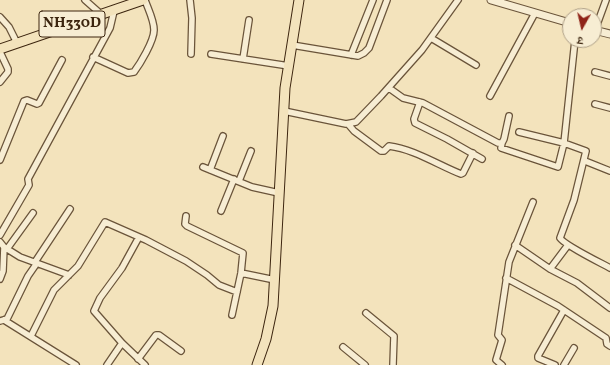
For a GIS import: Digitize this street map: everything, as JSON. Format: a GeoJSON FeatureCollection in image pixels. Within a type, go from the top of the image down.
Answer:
{"type":"FeatureCollection","features":[{"type":"Feature","properties":{"kind":"highway","name":"NH330D"},"geometry":{"type":"LineString","coordinates":[[0,49],[144,0]]}},
{"type":"Feature","properties":{"kind":"highway"},"geometry":{"type":"LineString","coordinates":[[257,365],[271,322],[275,280],[285,88],[299,0]]}},
{"type":"Feature","properties":{"kind":"street"},"geometry":{"type":"LineString","coordinates":[[85,0],[102,15]]}},
{"type":"Feature","properties":{"kind":"street"},"geometry":{"type":"LineString","coordinates":[[93,57],[128,73],[134,72],[150,43],[154,31],[154,25],[144,0]]}},
{"type":"Feature","properties":{"kind":"street"},"geometry":{"type":"LineString","coordinates":[[190,0],[192,18],[191,54]]}},
{"type":"Feature","properties":{"kind":"street"},"geometry":{"type":"LineString","coordinates":[[350,55],[373,0]]}},
{"type":"Feature","properties":{"kind":"street"},"geometry":{"type":"LineString","coordinates":[[292,45],[358,56],[364,53],[368,48],[387,0]]}},
{"type":"Feature","properties":{"kind":"street"},"geometry":{"type":"LineString","coordinates":[[284,111],[348,124],[353,123],[359,119],[389,88],[431,38],[458,0]]}},
{"type":"Feature","properties":{"kind":"street"},"geometry":{"type":"LineString","coordinates":[[491,0],[562,21]]}},
{"type":"Feature","properties":{"kind":"street"},"geometry":{"type":"LineString","coordinates":[[602,11],[606,0]]}},
{"type":"Feature","properties":{"kind":"street"},"geometry":{"type":"LineString","coordinates":[[0,235],[29,185],[28,179],[110,28],[114,11]]}},
{"type":"Feature","properties":{"kind":"street"},"geometry":{"type":"LineString","coordinates":[[490,96],[535,13]]}},
{"type":"Feature","properties":{"kind":"street"},"geometry":{"type":"LineString","coordinates":[[0,17],[9,27],[17,43]]}},
{"type":"Feature","properties":{"kind":"street"},"geometry":{"type":"LineString","coordinates":[[243,59],[249,20]]}},
{"type":"Feature","properties":{"kind":"street"},"geometry":{"type":"LineString","coordinates":[[431,38],[476,65]]}},
{"type":"Feature","properties":{"kind":"street"},"geometry":{"type":"LineString","coordinates":[[509,116],[501,148],[558,167],[564,143],[574,48]]}},
{"type":"Feature","properties":{"kind":"street"},"geometry":{"type":"LineString","coordinates":[[0,52],[8,69],[8,72],[0,82]]}},
{"type":"Feature","properties":{"kind":"street"},"geometry":{"type":"LineString","coordinates":[[212,54],[289,66]]}},
{"type":"Feature","properties":{"kind":"street"},"geometry":{"type":"LineString","coordinates":[[0,160],[24,101],[27,100],[37,104],[39,103],[62,60]]}},
{"type":"Feature","properties":{"kind":"street"},"geometry":{"type":"LineString","coordinates":[[595,72],[610,76]]}},
{"type":"Feature","properties":{"kind":"street"},"geometry":{"type":"LineString","coordinates":[[389,88],[403,98],[420,102],[496,142],[502,143]]}},
{"type":"Feature","properties":{"kind":"street"},"geometry":{"type":"LineString","coordinates":[[420,102],[414,119],[415,123],[482,158]]}},
{"type":"Feature","properties":{"kind":"street"},"geometry":{"type":"LineString","coordinates":[[595,104],[610,108]]}},
{"type":"Feature","properties":{"kind":"street"},"geometry":{"type":"LineString","coordinates":[[348,124],[354,131],[381,151],[384,151],[389,146],[399,148],[460,174],[464,173],[474,154]]}},
{"type":"Feature","properties":{"kind":"street"},"geometry":{"type":"LineString","coordinates":[[519,132],[586,150],[587,153],[574,200],[560,236],[561,240],[568,245],[610,268]]}},
{"type":"Feature","properties":{"kind":"street"},"geometry":{"type":"LineString","coordinates":[[210,170],[223,136]]}},
{"type":"Feature","properties":{"kind":"street"},"geometry":{"type":"LineString","coordinates":[[221,211],[251,151]]}},
{"type":"Feature","properties":{"kind":"street"},"geometry":{"type":"LineString","coordinates":[[585,161],[610,171]]}},
{"type":"Feature","properties":{"kind":"street"},"geometry":{"type":"LineString","coordinates":[[203,168],[259,189],[279,192]]}},
{"type":"Feature","properties":{"kind":"street"},"geometry":{"type":"LineString","coordinates":[[502,365],[496,360],[502,341],[498,335],[509,262],[533,202]]}},
{"type":"Feature","properties":{"kind":"street"},"geometry":{"type":"LineString","coordinates":[[2,321],[8,318],[28,276],[70,209]]}},
{"type":"Feature","properties":{"kind":"street"},"geometry":{"type":"LineString","coordinates":[[0,279],[6,248],[32,213]]}},
{"type":"Feature","properties":{"kind":"street"},"geometry":{"type":"LineString","coordinates":[[186,216],[185,224],[187,226],[242,253],[241,273],[232,315]]}},
{"type":"Feature","properties":{"kind":"street"},"geometry":{"type":"LineString","coordinates":[[30,336],[54,290],[82,260],[104,222],[186,261],[201,270],[219,285],[237,292]]}},
{"type":"Feature","properties":{"kind":"street"},"geometry":{"type":"LineString","coordinates":[[138,237],[122,268],[100,298],[94,310],[122,343],[145,365]]}},
{"type":"Feature","properties":{"kind":"street"},"geometry":{"type":"LineString","coordinates":[[0,242],[20,257],[69,275]]}},
{"type":"Feature","properties":{"kind":"street"},"geometry":{"type":"LineString","coordinates":[[515,245],[550,269],[577,283],[610,308]]}},
{"type":"Feature","properties":{"kind":"street"},"geometry":{"type":"LineString","coordinates":[[550,269],[568,245]]}},
{"type":"Feature","properties":{"kind":"street"},"geometry":{"type":"LineString","coordinates":[[241,273],[275,280]]}},
{"type":"Feature","properties":{"kind":"street"},"geometry":{"type":"LineString","coordinates":[[506,278],[564,310],[606,338],[607,344],[610,346]]}},
{"type":"Feature","properties":{"kind":"street"},"geometry":{"type":"LineString","coordinates":[[555,365],[538,357],[564,310]]}},
{"type":"Feature","properties":{"kind":"street"},"geometry":{"type":"LineString","coordinates":[[366,313],[394,336],[392,365]]}},
{"type":"Feature","properties":{"kind":"street"},"geometry":{"type":"LineString","coordinates":[[2,321],[30,336],[76,365]]}},
{"type":"Feature","properties":{"kind":"street"},"geometry":{"type":"LineString","coordinates":[[138,359],[156,335],[159,335],[181,351]]}},
{"type":"Feature","properties":{"kind":"street"},"geometry":{"type":"LineString","coordinates":[[107,365],[122,343]]}},
{"type":"Feature","properties":{"kind":"street"},"geometry":{"type":"LineString","coordinates":[[343,347],[365,365]]}},
{"type":"Feature","properties":{"kind":"street"},"geometry":{"type":"LineString","coordinates":[[564,365],[574,348]]}}]}
